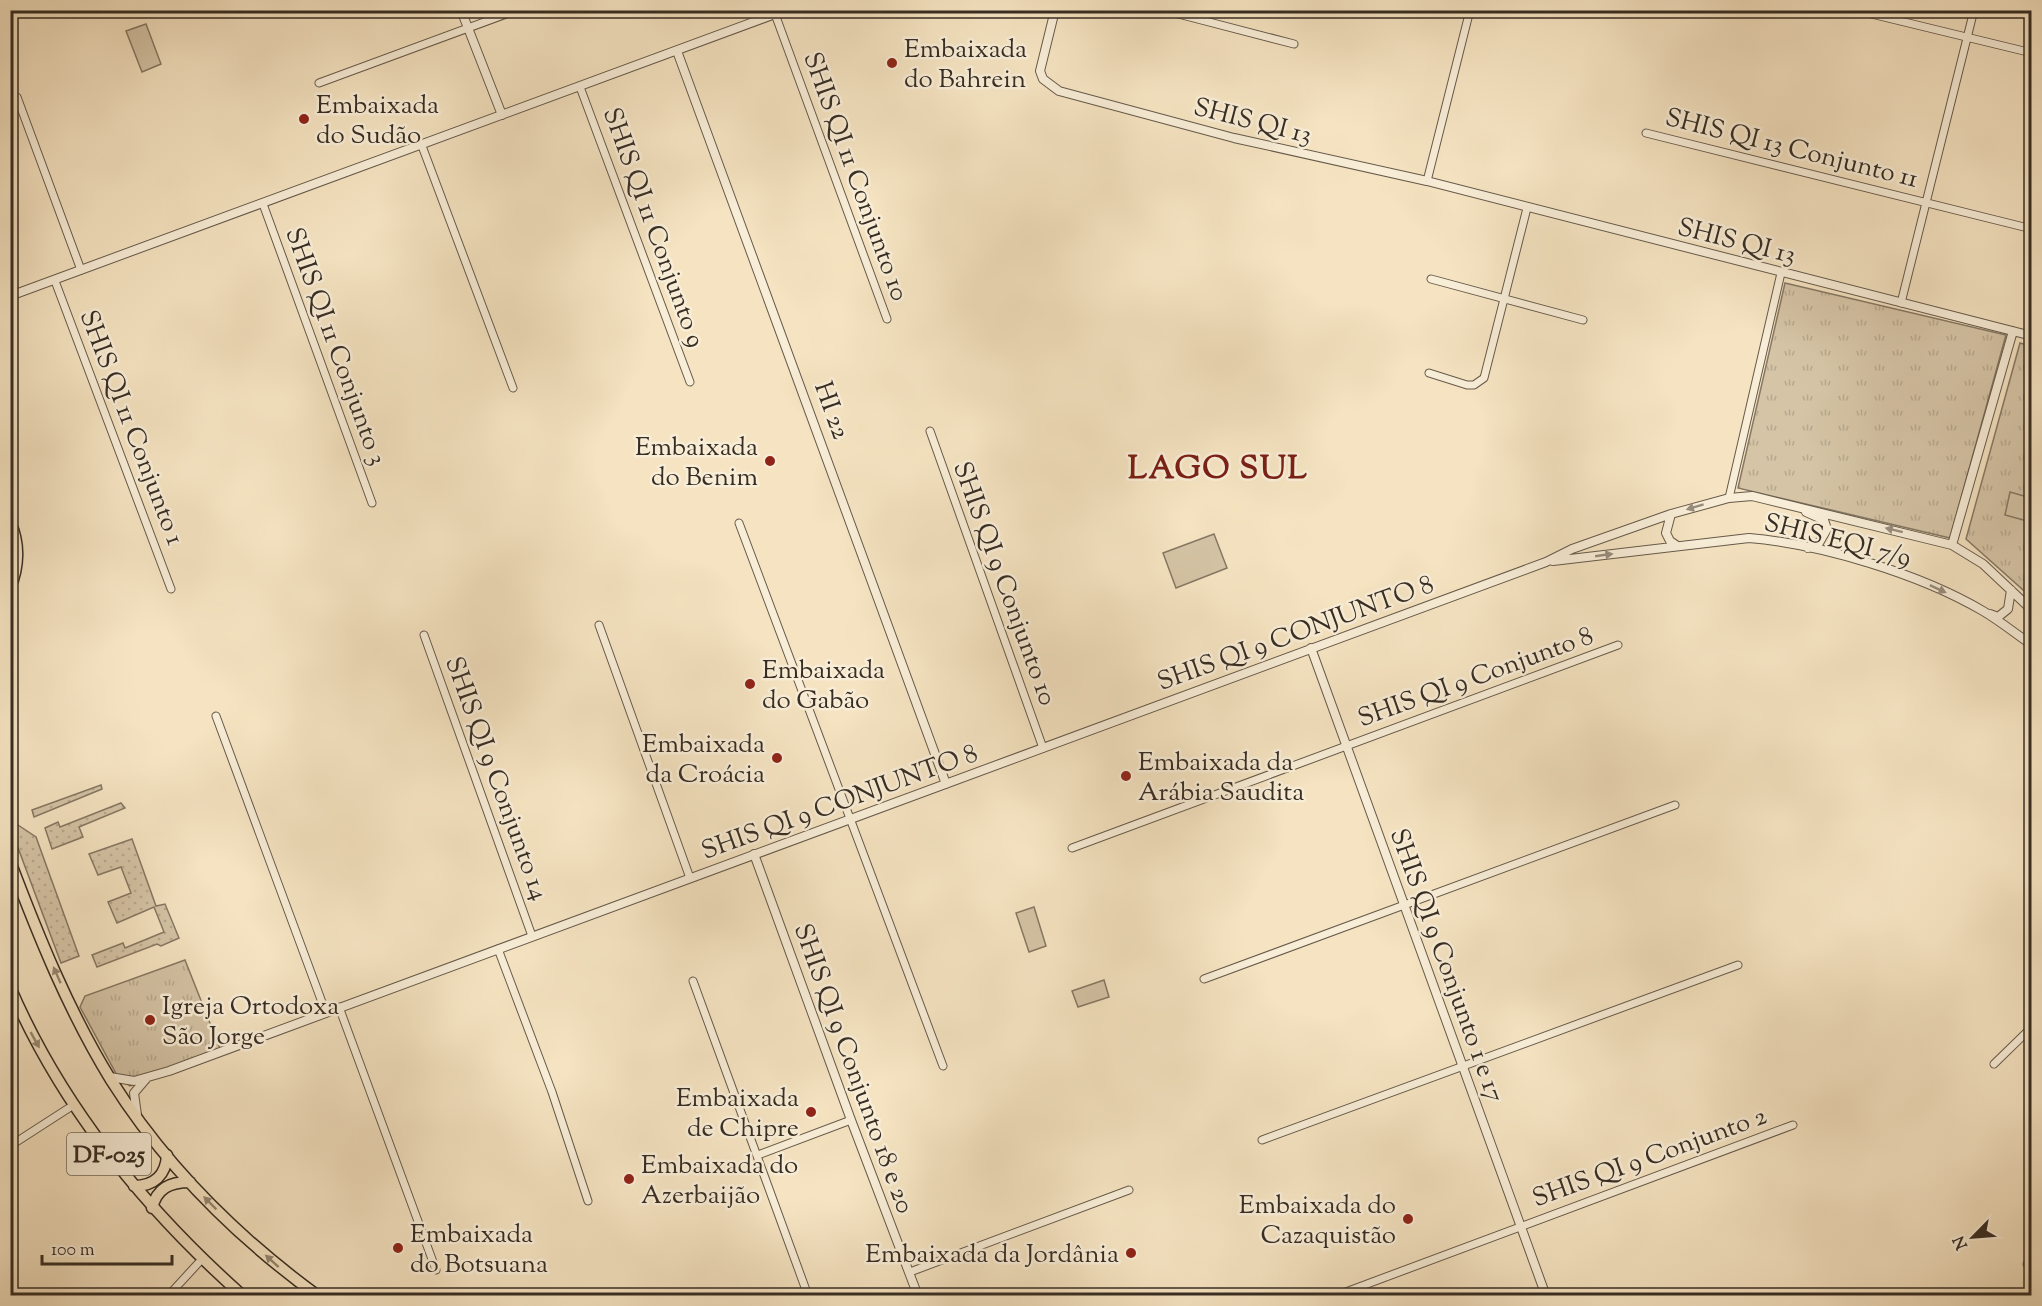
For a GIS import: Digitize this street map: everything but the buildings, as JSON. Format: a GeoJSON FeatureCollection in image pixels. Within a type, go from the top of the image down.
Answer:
{"type":"FeatureCollection","features":[{"type":"Feature","properties":{"kind":"main road"},"geometry":{"type":"LineString","coordinates":[[10,522],[17,538],[18,553],[17,569],[10,588]]}},
{"type":"Feature","properties":{"kind":"main road","name":"DF-025"},"geometry":{"type":"LineString","coordinates":[[10,861],[62,986],[110,1077],[138,1118],[190,1182],[279,1267],[318,1296]]}},
{"type":"Feature","properties":{"kind":"main road","name":"DF-025"},"geometry":{"type":"LineString","coordinates":[[10,987],[26,1024],[72,1106],[152,1208],[202,1259],[243,1296]]}},
{"type":"Feature","properties":{"kind":"main road"},"geometry":{"type":"LineString","coordinates":[[134,1186],[151,1184],[159,1178],[165,1170],[167,1155]]}},
{"type":"Feature","properties":{"kind":"main road"},"geometry":{"type":"LineString","coordinates":[[152,1208],[157,1193],[163,1188],[179,1182],[190,1182]]}},
{"type":"Feature","properties":{"kind":"street"},"geometry":{"type":"LineString","coordinates":[[461,10],[502,115]]}},
{"type":"Feature","properties":{"kind":"street"},"geometry":{"type":"LineString","coordinates":[[320,83],[517,10]]}},
{"type":"Feature","properties":{"kind":"street"},"geometry":{"type":"LineString","coordinates":[[10,296],[786,10]]}},
{"type":"Feature","properties":{"kind":"street","name":"SHIS QI 13"},"geometry":{"type":"LineString","coordinates":[[1055,10],[1040,71],[1043,79],[1059,91],[1234,138],[1427,182],[2031,336]]}},
{"type":"Feature","properties":{"kind":"street"},"geometry":{"type":"LineString","coordinates":[[1163,10],[1294,44]]}},
{"type":"Feature","properties":{"kind":"street"},"geometry":{"type":"LineString","coordinates":[[1427,182],[1470,10]]}},
{"type":"Feature","properties":{"kind":"street"},"geometry":{"type":"LineString","coordinates":[[1855,10],[2031,53]]}},
{"type":"Feature","properties":{"kind":"street"},"geometry":{"type":"LineString","coordinates":[[1901,303],[1974,10]]}},
{"type":"Feature","properties":{"kind":"street","name":"SHIS QI 11 Conjunto 10"},"geometry":{"type":"LineString","coordinates":[[775,14],[886,319]]}},
{"type":"Feature","properties":{"kind":"street","name":"HI 22"},"geometry":{"type":"LineString","coordinates":[[677,51],[946,784]]}},
{"type":"Feature","properties":{"kind":"street","name":"SHIS QI 11 Conjunto 9"},"geometry":{"type":"LineString","coordinates":[[580,87],[690,382]]}},
{"type":"Feature","properties":{"kind":"street"},"geometry":{"type":"LineString","coordinates":[[16,97],[81,270]]}},
{"type":"Feature","properties":{"kind":"street","name":"SHIS QI 13 Conjunto 11"},"geometry":{"type":"LineString","coordinates":[[1646,133],[2031,229]]}},
{"type":"Feature","properties":{"kind":"street"},"geometry":{"type":"LineString","coordinates":[[422,146],[513,388]]}},
{"type":"Feature","properties":{"kind":"street","name":"SHIS QI 11 Conjunto 3"},"geometry":{"type":"LineString","coordinates":[[263,204],[372,503]]}},
{"type":"Feature","properties":{"kind":"street"},"geometry":{"type":"LineString","coordinates":[[1429,374],[1467,385],[1474,385],[1484,378],[1527,208]]}},
{"type":"Feature","properties":{"kind":"street"},"geometry":{"type":"LineString","coordinates":[[1729,498],[1781,273]]}},
{"type":"Feature","properties":{"kind":"street"},"geometry":{"type":"LineString","coordinates":[[1431,279],[1506,297],[1583,320]]}},
{"type":"Feature","properties":{"kind":"street","name":"SHIS QI 11 Conjunto 1"},"geometry":{"type":"LineString","coordinates":[[55,281],[171,589]]}},
{"type":"Feature","properties":{"kind":"street"},"geometry":{"type":"LineString","coordinates":[[1952,545],[2013,331]]}},
{"type":"Feature","properties":{"kind":"street","name":"SHIS QI 9 Conjunto 10"},"geometry":{"type":"LineString","coordinates":[[930,431],[1043,748]]}},
{"type":"Feature","properties":{"kind":"street"},"geometry":{"type":"LineString","coordinates":[[1546,562],[1572,549],[1671,514],[1729,498],[1752,496],[1952,545],[1983,564],[2031,610]]}},
{"type":"Feature","properties":{"kind":"street"},"geometry":{"type":"LineString","coordinates":[[1789,504],[1824,520],[1827,529],[1823,539],[1808,548]]}},
{"type":"Feature","properties":{"kind":"street"},"geometry":{"type":"LineString","coordinates":[[1671,514],[1666,533],[1670,542],[1676,545]]}},
{"type":"Feature","properties":{"kind":"street"},"geometry":{"type":"LineString","coordinates":[[739,523],[943,1066]]}},
{"type":"Feature","properties":{"kind":"street","name":"SHIS EQI 7/9"},"geometry":{"type":"LineString","coordinates":[[1546,562],[1749,538],[1808,548],[1925,583],[1984,612],[2031,645]]}},
{"type":"Feature","properties":{"kind":"street","name":"SHIS QI 9 CONJUNTO 8"},"geometry":{"type":"LineString","coordinates":[[110,1077],[125,1081],[147,1078],[1546,562]]}},
{"type":"Feature","properties":{"kind":"street"},"geometry":{"type":"LineString","coordinates":[[1984,612],[1998,616],[2004,613],[2011,603],[2011,590]]}},
{"type":"Feature","properties":{"kind":"street"},"geometry":{"type":"LineString","coordinates":[[598,625],[690,878]]}},
{"type":"Feature","properties":{"kind":"street","name":"SHIS QI 9 Conjunto 14"},"geometry":{"type":"LineString","coordinates":[[424,635],[532,936]]}},
{"type":"Feature","properties":{"kind":"street","name":"SHIS QI 9 Conjunto 8"},"geometry":{"type":"LineString","coordinates":[[1072,848],[1618,645]]}},
{"type":"Feature","properties":{"kind":"street","name":"SHIS QI 9 Conjunto 1 e 17"},"geometry":{"type":"LineString","coordinates":[[1311,648],[1546,1296]]}},
{"type":"Feature","properties":{"kind":"street"},"geometry":{"type":"LineString","coordinates":[[216,716],[326,1013]]}},
{"type":"Feature","properties":{"kind":"street"},"geometry":{"type":"LineString","coordinates":[[1204,979],[1675,805]]}},
{"type":"Feature","properties":{"kind":"street","name":"SHIS QI 9 Conjunto 18 e 20"},"geometry":{"type":"LineString","coordinates":[[754,854],[918,1296]]}},
{"type":"Feature","properties":{"kind":"street"},"geometry":{"type":"LineString","coordinates":[[498,949],[552,1092],[588,1201]]}},
{"type":"Feature","properties":{"kind":"street"},"geometry":{"type":"LineString","coordinates":[[1262,1140],[1738,965]]}},
{"type":"Feature","properties":{"kind":"street"},"geometry":{"type":"LineString","coordinates":[[693,981],[806,1290]]}},
{"type":"Feature","properties":{"kind":"street"},"geometry":{"type":"LineString","coordinates":[[339,1007],[435,1270]]}},
{"type":"Feature","properties":{"kind":"street"},"geometry":{"type":"LineString","coordinates":[[1994,1064],[2031,1027]]}},
{"type":"Feature","properties":{"kind":"street"},"geometry":{"type":"LineString","coordinates":[[138,1118],[134,1094],[147,1078]]}},
{"type":"Feature","properties":{"kind":"street"},"geometry":{"type":"LineString","coordinates":[[10,1146],[72,1106]]}},
{"type":"Feature","properties":{"kind":"street"},"geometry":{"type":"LineString","coordinates":[[758,1155],[851,1120]]}},
{"type":"Feature","properties":{"kind":"street","name":"SHIS QI 9 Conjunto 2"},"geometry":{"type":"LineString","coordinates":[[1335,1296],[1793,1125]]}},
{"type":"Feature","properties":{"kind":"street"},"geometry":{"type":"LineString","coordinates":[[910,1272],[1129,1190]]}},
{"type":"Feature","properties":{"kind":"street"},"geometry":{"type":"LineString","coordinates":[[168,1296],[202,1259]]}},
{"type":"Feature","properties":{"kind":"green space"},"geometry":{"type":"Polygon","coordinates":[[[146,24],[161,64],[142,72],[126,31],[146,24]]]}},
{"type":"Feature","properties":{"kind":"green space"},"geometry":{"type":"Polygon","coordinates":[[[1785,283],[2006,335],[1950,538],[1738,488],[1785,283]]]}},
{"type":"Feature","properties":{"kind":"green space"},"geometry":{"type":"Polygon","coordinates":[[[2020,343],[2031,346],[2031,597],[1966,539],[2020,343]]]}},
{"type":"Feature","properties":{"kind":"green space"},"geometry":{"type":"Polygon","coordinates":[[[2010,492],[2031,498],[2031,522],[2005,515],[2010,492]]]}},
{"type":"Feature","properties":{"kind":"green space"},"geometry":{"type":"Polygon","coordinates":[[[1214,534],[1227,568],[1176,588],[1163,553],[1214,534]]]}},
{"type":"Feature","properties":{"kind":"green space"},"geometry":{"type":"Polygon","coordinates":[[[101,785],[102,789],[34,817],[32,810],[101,785]]]}},
{"type":"Feature","properties":{"kind":"green space"},"geometry":{"type":"Polygon","coordinates":[[[121,803],[125,808],[79,827],[83,837],[52,849],[45,828],[58,822],[60,827],[121,803]]]}},
{"type":"Feature","properties":{"kind":"green space"},"geometry":{"type":"Polygon","coordinates":[[[18,825],[36,837],[79,956],[61,963],[11,829],[18,825]]]}},
{"type":"Feature","properties":{"kind":"green space"},"geometry":{"type":"Polygon","coordinates":[[[132,839],[156,906],[165,904],[179,938],[97,967],[92,955],[123,943],[125,948],[164,932],[154,907],[117,923],[108,902],[131,893],[121,867],[98,875],[89,854],[132,839]]]}},
{"type":"Feature","properties":{"kind":"green space"},"geometry":{"type":"Polygon","coordinates":[[[1034,907],[1046,946],[1029,952],[1016,913],[1034,907]]]}},
{"type":"Feature","properties":{"kind":"green space"},"geometry":{"type":"Polygon","coordinates":[[[185,960],[221,1051],[130,1086],[119,1079],[80,1007],[85,996],[185,960]]]}},
{"type":"Feature","properties":{"kind":"green space"},"geometry":{"type":"Polygon","coordinates":[[[1104,980],[1109,997],[1078,1007],[1072,991],[1104,980]]]}},
{"type":"Feature","properties":{"kind":"place","name":"Embaixada do Bahrein"},"geometry":{"type":"Point","coordinates":[892,63]}},
{"type":"Feature","properties":{"kind":"place","name":"Embaixada do Sudão"},"geometry":{"type":"Point","coordinates":[304,119]}},
{"type":"Feature","properties":{"kind":"place","name":"Embaixada do Benim"},"geometry":{"type":"Point","coordinates":[770,461]}},
{"type":"Feature","properties":{"kind":"place","name":"Embaixada do Gabão"},"geometry":{"type":"Point","coordinates":[750,684]}},
{"type":"Feature","properties":{"kind":"place","name":"Embaixada da Croácia"},"geometry":{"type":"Point","coordinates":[777,758]}},
{"type":"Feature","properties":{"kind":"place","name":"Embaixada da Arábia Saudita"},"geometry":{"type":"Point","coordinates":[1126,776]}},
{"type":"Feature","properties":{"kind":"place","name":"Igreja Ortodoxa São Jorge"},"geometry":{"type":"Point","coordinates":[150,1020]}},
{"type":"Feature","properties":{"kind":"place","name":"Embaixada de Chipre"},"geometry":{"type":"Point","coordinates":[811,1112]}},
{"type":"Feature","properties":{"kind":"place","name":"Embaixada do Azerbaijão"},"geometry":{"type":"Point","coordinates":[629,1179]}},
{"type":"Feature","properties":{"kind":"place","name":"Embaixada do Cazaquistão"},"geometry":{"type":"Point","coordinates":[1408,1219]}},
{"type":"Feature","properties":{"kind":"place","name":"Embaixada do Botsuana"},"geometry":{"type":"Point","coordinates":[398,1248]}},
{"type":"Feature","properties":{"kind":"place","name":"Embaixada da Jordânia"},"geometry":{"type":"Point","coordinates":[1131,1253]}},
{"type":"Feature","properties":{"kind":"district","name":"LAGO SUL"},"geometry":{"type":"Point","coordinates":[1218,467]}}]}
